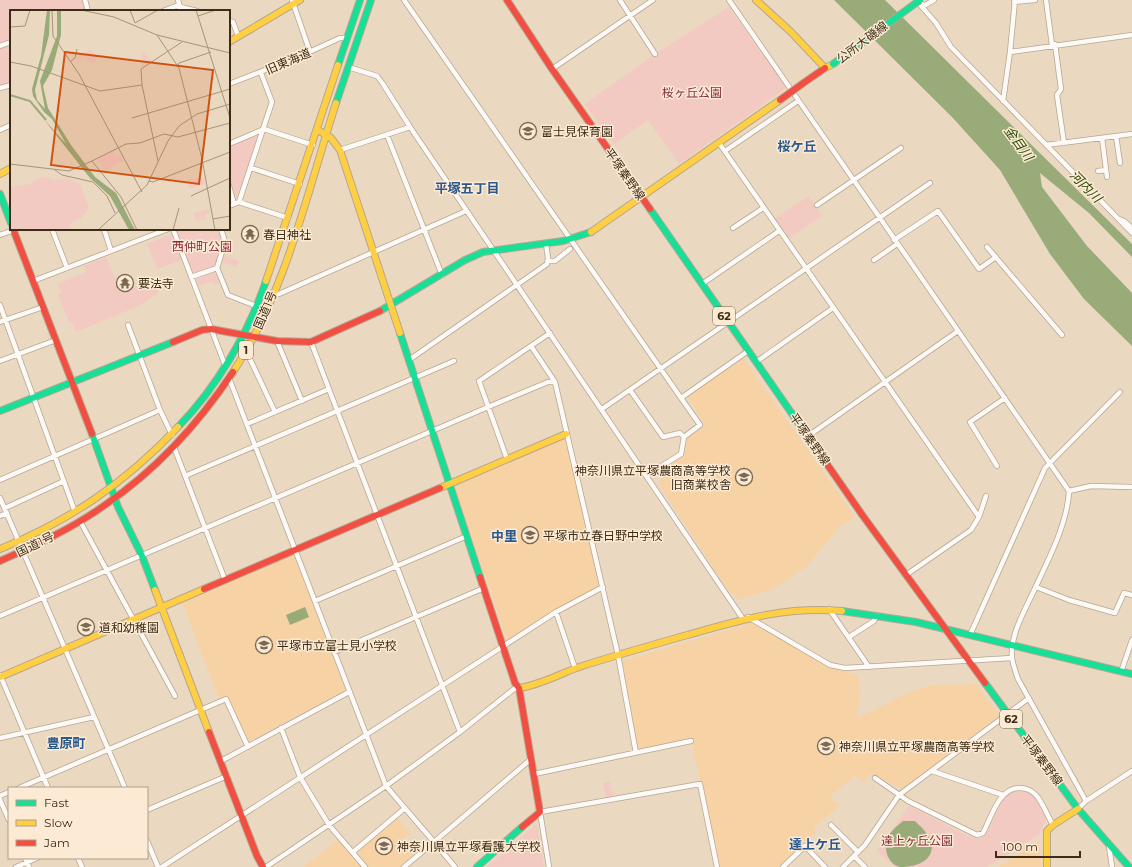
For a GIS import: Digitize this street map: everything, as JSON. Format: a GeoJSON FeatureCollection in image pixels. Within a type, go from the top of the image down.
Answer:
{"type":"FeatureCollection","features":[{"type":"Feature","properties":{"kind":"main road"},"geometry":{"type":"LineString","coordinates":[[230,41],[292,2],[300,0]]}},
{"type":"Feature","properties":{"kind":"main road","name":"国道1号"},"geometry":{"type":"LineString","coordinates":[[0,549],[50,527],[111,488],[136,469],[194,410],[225,365],[243,335],[256,306],[313,146],[360,0]]}},
{"type":"Feature","properties":{"kind":"main road","name":"国道1号"},"geometry":{"type":"LineString","coordinates":[[0,561],[80,521],[141,477],[174,447],[202,416],[229,378],[254,337],[273,295],[371,0]]}},
{"type":"Feature","properties":{"kind":"main road","name":"平塚秦野線"},"geometry":{"type":"LineString","coordinates":[[507,0],[552,69],[906,575],[971,662],[1007,714],[1078,808],[1109,846],[1129,865]]}},
{"type":"Feature","properties":{"kind":"main road","name":"公所大磯線"},"geometry":{"type":"LineString","coordinates":[[756,0],[791,32],[825,68],[833,64],[921,0]]}},
{"type":"Feature","properties":{"kind":"main road"},"geometry":{"type":"LineString","coordinates":[[0,411],[202,330],[211,329],[277,341],[311,342],[391,306],[465,260],[483,252],[571,240],[590,234],[825,68]]}},
{"type":"Feature","properties":{"kind":"main road"},"geometry":{"type":"LineString","coordinates":[[318,130],[334,139],[340,150],[514,683],[519,688],[540,812],[477,867]]}},
{"type":"Feature","properties":{"kind":"main road"},"geometry":{"type":"LineString","coordinates":[[0,174],[10,169]]}},
{"type":"Feature","properties":{"kind":"main road"},"geometry":{"type":"LineString","coordinates":[[0,194],[10,220]]}},
{"type":"Feature","properties":{"kind":"main road"},"geometry":{"type":"LineString","coordinates":[[15,230],[33,281],[94,438],[124,522],[142,556],[241,816],[257,856],[265,867]]}},
{"type":"Feature","properties":{"kind":"main road"},"geometry":{"type":"LineString","coordinates":[[0,676],[566,434]]}},
{"type":"Feature","properties":{"kind":"main road"},"geometry":{"type":"LineString","coordinates":[[519,688],[526,688],[575,668],[746,618],[775,612],[829,609],[877,615],[945,629],[1132,674]]}},
{"type":"Feature","properties":{"kind":"main road"},"geometry":{"type":"LineString","coordinates":[[1047,867],[1046,834],[1053,824],[1078,808]]}},
{"type":"Feature","properties":{"kind":"street"},"geometry":{"type":"LineString","coordinates":[[84,0],[88,10]]}},
{"type":"Feature","properties":{"kind":"street"},"geometry":{"type":"LineString","coordinates":[[178,0],[181,9]]}},
{"type":"Feature","properties":{"kind":"street"},"geometry":{"type":"LineString","coordinates":[[404,0],[700,425],[684,437],[681,454],[648,475]]}},
{"type":"Feature","properties":{"kind":"street"},"geometry":{"type":"LineString","coordinates":[[620,0],[655,54]]}},
{"type":"Feature","properties":{"kind":"street"},"geometry":{"type":"LineString","coordinates":[[552,69],[653,0]]}},
{"type":"Feature","properties":{"kind":"street"},"geometry":{"type":"LineString","coordinates":[[728,0],[1069,491],[1059,533],[1036,587],[1021,616],[1013,645],[1012,658],[1018,679],[1086,801]]}},
{"type":"Feature","properties":{"kind":"street"},"geometry":{"type":"LineString","coordinates":[[916,0],[936,23],[950,47],[1132,234]]}},
{"type":"Feature","properties":{"kind":"street"},"geometry":{"type":"LineString","coordinates":[[921,0],[922,7]]}},
{"type":"Feature","properties":{"kind":"street"},"geometry":{"type":"LineString","coordinates":[[922,7],[934,0]]}},
{"type":"Feature","properties":{"kind":"street"},"geometry":{"type":"LineString","coordinates":[[1003,101],[1010,52],[1014,1],[1035,0]]}},
{"type":"Feature","properties":{"kind":"street"},"geometry":{"type":"LineString","coordinates":[[1046,0],[1061,89],[1057,95],[1064,143]]}},
{"type":"Feature","properties":{"kind":"street"},"geometry":{"type":"LineString","coordinates":[[292,2],[310,52]]}},
{"type":"Feature","properties":{"kind":"street"},"geometry":{"type":"LineString","coordinates":[[166,10],[176,6],[181,9]]}},
{"type":"Feature","properties":{"kind":"street"},"geometry":{"type":"LineString","coordinates":[[230,21],[238,36]]}},
{"type":"Feature","properties":{"kind":"street"},"geometry":{"type":"LineString","coordinates":[[1010,52],[1132,35]]}},
{"type":"Feature","properties":{"kind":"street","name":"旧東海道"},"geometry":{"type":"LineString","coordinates":[[230,84],[261,73],[340,38],[347,38]]}},
{"type":"Feature","properties":{"kind":"street"},"geometry":{"type":"LineString","coordinates":[[0,46],[10,42]]}},
{"type":"Feature","properties":{"kind":"street"},"geometry":{"type":"LineString","coordinates":[[348,67],[377,76],[386,88],[410,127],[493,250],[648,475],[732,605],[746,618],[830,665],[845,668],[971,662],[1012,658]]}},
{"type":"Feature","properties":{"kind":"street"},"geometry":{"type":"LineString","coordinates":[[234,204],[250,168],[272,102],[261,73]]}},
{"type":"Feature","properties":{"kind":"street"},"geometry":{"type":"LineString","coordinates":[[0,88],[10,85]]}},
{"type":"Feature","properties":{"kind":"street"},"geometry":{"type":"LineString","coordinates":[[725,151],[798,101]]}},
{"type":"Feature","properties":{"kind":"street"},"geometry":{"type":"LineString","coordinates":[[0,130],[10,125]]}},
{"type":"Feature","properties":{"kind":"street"},"geometry":{"type":"LineString","coordinates":[[340,150],[410,127]]}},
{"type":"Feature","properties":{"kind":"street"},"geometry":{"type":"LineString","coordinates":[[230,144],[264,129],[313,146]]}},
{"type":"Feature","properties":{"kind":"street"},"geometry":{"type":"LineString","coordinates":[[387,134],[442,275]]}},
{"type":"Feature","properties":{"kind":"street"},"geometry":{"type":"LineString","coordinates":[[1046,145],[1132,134]]}},
{"type":"Feature","properties":{"kind":"street"},"geometry":{"type":"LineString","coordinates":[[1116,136],[1120,163]]}},
{"type":"Feature","properties":{"kind":"street"},"geometry":{"type":"LineString","coordinates":[[1102,138],[1107,177]]}},
{"type":"Feature","properties":{"kind":"street"},"geometry":{"type":"LineString","coordinates":[[719,143],[979,518]]}},
{"type":"Feature","properties":{"kind":"street"},"geometry":{"type":"LineString","coordinates":[[817,205],[901,148]]}},
{"type":"Feature","properties":{"kind":"street"},"geometry":{"type":"LineString","coordinates":[[250,168],[300,184]]}},
{"type":"Feature","properties":{"kind":"street"},"geometry":{"type":"LineString","coordinates":[[1098,171],[1106,170]]}},
{"type":"Feature","properties":{"kind":"street"},"geometry":{"type":"LineString","coordinates":[[602,409],[930,183]]}},
{"type":"Feature","properties":{"kind":"street"},"geometry":{"type":"LineString","coordinates":[[230,190],[234,204]]}},
{"type":"Feature","properties":{"kind":"street"},"geometry":{"type":"LineString","coordinates":[[234,204],[288,218]]}},
{"type":"Feature","properties":{"kind":"street"},"geometry":{"type":"LineString","coordinates":[[733,228],[763,208]]}},
{"type":"Feature","properties":{"kind":"street"},"geometry":{"type":"LineString","coordinates":[[273,295],[279,294],[466,210]]}},
{"type":"Feature","properties":{"kind":"street"},"geometry":{"type":"LineString","coordinates":[[874,260],[938,211],[978,269],[996,257]]}},
{"type":"Feature","properties":{"kind":"street"},"geometry":{"type":"LineString","coordinates":[[1118,219],[1124,221],[1132,228]]}},
{"type":"Feature","properties":{"kind":"street"},"geometry":{"type":"LineString","coordinates":[[0,235],[12,230]]}},
{"type":"Feature","properties":{"kind":"street"},"geometry":{"type":"LineString","coordinates":[[52,230],[67,268]]}},
{"type":"Feature","properties":{"kind":"street"},"geometry":{"type":"LineString","coordinates":[[104,230],[111,251]]}},
{"type":"Feature","properties":{"kind":"street"},"geometry":{"type":"LineString","coordinates":[[33,281],[165,230]]}},
{"type":"Feature","properties":{"kind":"street"},"geometry":{"type":"LineString","coordinates":[[172,230],[225,365]]}},
{"type":"Feature","properties":{"kind":"street"},"geometry":{"type":"LineString","coordinates":[[221,230],[225,242],[217,268],[228,295],[256,306]]}},
{"type":"Feature","properties":{"kind":"street"},"geometry":{"type":"LineString","coordinates":[[702,284],[779,230]]}},
{"type":"Feature","properties":{"kind":"street"},"geometry":{"type":"LineString","coordinates":[[546,244],[548,261]]}},
{"type":"Feature","properties":{"kind":"street"},"geometry":{"type":"LineString","coordinates":[[987,247],[1062,335]]}},
{"type":"Feature","properties":{"kind":"street"},"geometry":{"type":"LineString","coordinates":[[409,360],[517,285],[548,261],[555,261],[570,249]]}},
{"type":"Feature","properties":{"kind":"street"},"geometry":{"type":"LineString","coordinates":[[192,277],[217,268]]}},
{"type":"Feature","properties":{"kind":"street"},"geometry":{"type":"LineString","coordinates":[[0,305],[75,512]]}},
{"type":"Feature","properties":{"kind":"street"},"geometry":{"type":"LineString","coordinates":[[0,322],[43,307]]}},
{"type":"Feature","properties":{"kind":"street"},"geometry":{"type":"LineString","coordinates":[[756,362],[833,308]]}},
{"type":"Feature","properties":{"kind":"street"},"geometry":{"type":"LineString","coordinates":[[128,325],[160,410],[172,434]]}},
{"type":"Feature","properties":{"kind":"street"},"geometry":{"type":"LineString","coordinates":[[808,436],[958,331]]}},
{"type":"Feature","properties":{"kind":"street"},"geometry":{"type":"LineString","coordinates":[[507,459],[479,381],[550,333]]}},
{"type":"Feature","properties":{"kind":"street"},"geometry":{"type":"LineString","coordinates":[[0,361],[56,340]]}},
{"type":"Feature","properties":{"kind":"street"},"geometry":{"type":"LineString","coordinates":[[277,341],[302,401]]}},
{"type":"Feature","properties":{"kind":"street"},"geometry":{"type":"LineString","coordinates":[[311,342],[460,732]]}},
{"type":"Feature","properties":{"kind":"street"},"geometry":{"type":"LineString","coordinates":[[531,346],[555,382],[618,655],[636,753]]}},
{"type":"Feature","properties":{"kind":"street"},"geometry":{"type":"LineString","coordinates":[[681,398],[748,351]]}},
{"type":"Feature","properties":{"kind":"street"},"geometry":{"type":"LineString","coordinates":[[245,352],[249,357],[274,412]]}},
{"type":"Feature","properties":{"kind":"street"},"geometry":{"type":"LineString","coordinates":[[186,476],[454,361]]}},
{"type":"Feature","properties":{"kind":"street"},"geometry":{"type":"LineString","coordinates":[[229,378],[386,786],[455,867]]}},
{"type":"Feature","properties":{"kind":"street"},"geometry":{"type":"LineString","coordinates":[[0,616],[488,407],[548,382],[555,382]]}},
{"type":"Feature","properties":{"kind":"street"},"geometry":{"type":"LineString","coordinates":[[247,424],[329,389]]}},
{"type":"Feature","properties":{"kind":"street"},"geometry":{"type":"LineString","coordinates":[[630,390],[663,437],[680,433],[684,437]]}},
{"type":"Feature","properties":{"kind":"street"},"geometry":{"type":"LineString","coordinates":[[970,635],[1045,468],[1049,462],[1120,392]]}},
{"type":"Feature","properties":{"kind":"street"},"geometry":{"type":"LineString","coordinates":[[997,466],[970,422],[1005,398]]}},
{"type":"Feature","properties":{"kind":"street"},"geometry":{"type":"LineString","coordinates":[[0,480],[160,410]]}},
{"type":"Feature","properties":{"kind":"street"},"geometry":{"type":"LineString","coordinates":[[174,447],[225,580]]}},
{"type":"Feature","properties":{"kind":"street"},"geometry":{"type":"LineString","coordinates":[[5,508],[64,481]]}},
{"type":"Feature","properties":{"kind":"street"},"geometry":{"type":"LineString","coordinates":[[1069,491],[1091,486],[1132,487]]}},
{"type":"Feature","properties":{"kind":"street"},"geometry":{"type":"LineString","coordinates":[[906,575],[971,530],[979,518],[986,496]]}},
{"type":"Feature","properties":{"kind":"street"},"geometry":{"type":"LineString","coordinates":[[0,498],[66,648],[125,787]]}},
{"type":"Feature","properties":{"kind":"street"},"geometry":{"type":"LineString","coordinates":[[0,516],[7,513]]}},
{"type":"Feature","properties":{"kind":"street"},"geometry":{"type":"LineString","coordinates":[[80,521],[108,570],[175,696]]}},
{"type":"Feature","properties":{"kind":"street"},"geometry":{"type":"LineString","coordinates":[[315,601],[467,536]]}},
{"type":"Feature","properties":{"kind":"street"},"geometry":{"type":"LineString","coordinates":[[1036,587],[1069,600],[1115,613],[1124,593],[1132,595]]}},
{"type":"Feature","properties":{"kind":"street"},"geometry":{"type":"LineString","coordinates":[[334,652],[484,588]]}},
{"type":"Feature","properties":{"kind":"street"},"geometry":{"type":"LineString","coordinates":[[162,867],[556,612],[603,588]]}},
{"type":"Feature","properties":{"kind":"street"},"geometry":{"type":"LineString","coordinates":[[829,609],[869,667]]}},
{"type":"Feature","properties":{"kind":"street"},"geometry":{"type":"LineString","coordinates":[[556,612],[575,668]]}},
{"type":"Feature","properties":{"kind":"street"},"geometry":{"type":"LineString","coordinates":[[849,638],[874,621],[877,615]]}},
{"type":"Feature","properties":{"kind":"street"},"geometry":{"type":"LineString","coordinates":[[1122,672],[1132,640]]}},
{"type":"Feature","properties":{"kind":"street"},"geometry":{"type":"LineString","coordinates":[[0,676],[48,787]]}},
{"type":"Feature","properties":{"kind":"street"},"geometry":{"type":"LineString","coordinates":[[265,867],[386,786],[460,732],[514,689],[519,688]]}},
{"type":"Feature","properties":{"kind":"street"},"geometry":{"type":"LineString","coordinates":[[221,761],[349,692]]}},
{"type":"Feature","properties":{"kind":"street"},"geometry":{"type":"LineString","coordinates":[[843,867],[865,845],[899,795],[1029,698]]}},
{"type":"Feature","properties":{"kind":"street"},"geometry":{"type":"LineString","coordinates":[[21,787],[226,699],[248,747]]}},
{"type":"Feature","properties":{"kind":"street"},"geometry":{"type":"LineString","coordinates":[[0,738],[94,717]]}},
{"type":"Feature","properties":{"kind":"street"},"geometry":{"type":"LineString","coordinates":[[281,728],[300,777],[329,824],[365,867]]}},
{"type":"Feature","properties":{"kind":"street"},"geometry":{"type":"LineString","coordinates":[[534,774],[691,741]]}},
{"type":"Feature","properties":{"kind":"street"},"geometry":{"type":"LineString","coordinates":[[404,867],[532,759]]}},
{"type":"Feature","properties":{"kind":"street"},"geometry":{"type":"LineString","coordinates":[[932,771],[1003,795]]}},
{"type":"Feature","properties":{"kind":"street"},"geometry":{"type":"LineString","coordinates":[[1078,808],[1086,801],[1132,771]]}},
{"type":"Feature","properties":{"kind":"street"},"geometry":{"type":"LineString","coordinates":[[148,810],[227,776]]}},
{"type":"Feature","properties":{"kind":"street"},"geometry":{"type":"LineString","coordinates":[[875,778],[899,795],[963,830],[976,835],[983,833],[1003,795],[1010,789],[1016,788],[1031,791],[1038,798],[1053,824]]}},
{"type":"Feature","properties":{"kind":"street"},"geometry":{"type":"LineString","coordinates":[[549,867],[540,812],[700,784],[717,867]]}},
{"type":"Feature","properties":{"kind":"street"},"geometry":{"type":"LineString","coordinates":[[0,800],[8,818]]}},
{"type":"Feature","properties":{"kind":"street"},"geometry":{"type":"LineString","coordinates":[[353,852],[404,808]]}},
{"type":"Feature","properties":{"kind":"street"},"geometry":{"type":"LineString","coordinates":[[831,825],[858,852]]}},
{"type":"Feature","properties":{"kind":"street"},"geometry":{"type":"LineString","coordinates":[[148,843],[158,867]]}},
{"type":"Feature","properties":{"kind":"street"},"geometry":{"type":"LineString","coordinates":[[783,867],[805,846],[825,867]]}},
{"type":"Feature","properties":{"kind":"street"},"geometry":{"type":"LineString","coordinates":[[1109,846],[1112,867]]}},
{"type":"Feature","properties":{"kind":"street"},"geometry":{"type":"LineString","coordinates":[[854,856],[865,867]]}},
{"type":"Feature","properties":{"kind":"street"},"geometry":{"type":"LineString","coordinates":[[16,867],[27,862]]}},
{"type":"Feature","properties":{"kind":"shaded area","name":"神奈川県立平塚農商高等学校 旧商業校舎"},"geometry":{"type":"Polygon","coordinates":[[[744,359],[854,516],[839,527],[806,567],[773,589],[738,600],[734,594],[730,593],[659,485],[663,470],[684,456],[688,438],[705,426],[688,397],[744,359]]]}},
{"type":"Feature","properties":{"kind":"shaded area","name":"平塚市立春日野中学校"},"geometry":{"type":"Polygon","coordinates":[[[563,438],[566,439],[600,586],[507,641],[454,485],[563,438]]]}},
{"type":"Feature","properties":{"kind":"shaded area","name":"平塚市立富士見小学校"},"geometry":{"type":"Polygon","coordinates":[[[292,555],[294,556],[345,689],[344,691],[248,742],[227,695],[219,698],[182,602],[292,555]]]}},
{"type":"Feature","properties":{"kind":"shaded area","name":"神奈川県立平塚農商高等学校"},"geometry":{"type":"Polygon","coordinates":[[[752,623],[827,666],[857,675],[860,688],[857,717],[871,712],[909,692],[940,683],[940,685],[976,684],[1000,716],[903,789],[869,773],[864,783],[854,776],[829,797],[840,805],[813,828],[816,832],[781,867],[719,867],[691,739],[638,751],[622,661],[752,623]]]}},
{"type":"Feature","properties":{"kind":"shaded area","name":"神奈川県立平塚看護大学校"},"geometry":{"type":"Polygon","coordinates":[[[397,817],[410,833],[401,840],[414,856],[401,867],[368,867],[357,851],[397,817]]]}},
{"type":"Feature","properties":{"kind":"shaded area"},"geometry":{"type":"Polygon","coordinates":[[[339,839],[363,867],[304,867],[339,839]]]}},
{"type":"Feature","properties":{"kind":"shaded area"},"geometry":{"type":"Polygon","coordinates":[[[1039,841],[1042,867],[999,867],[1039,841]]]}},
{"type":"Feature","properties":{"kind":"green space"},"geometry":{"type":"Polygon","coordinates":[[[0,0],[82,0],[85,10],[10,10],[10,40],[0,43],[0,0]]]}},
{"type":"Feature","properties":{"kind":"green space","name":"桜ヶ丘公園"},"geometry":{"type":"Polygon","coordinates":[[[729,7],[786,88],[679,164],[648,120],[614,144],[585,104],[655,54],[729,7]]]}},
{"type":"Feature","properties":{"kind":"green space"},"geometry":{"type":"Polygon","coordinates":[[[10,45],[10,84],[0,86],[0,48],[10,45]]]}},
{"type":"Feature","properties":{"kind":"green space"},"geometry":{"type":"Polygon","coordinates":[[[257,135],[258,136],[237,197],[235,197],[230,182],[230,147],[257,135]]]}},
{"type":"Feature","properties":{"kind":"green space"},"geometry":{"type":"Polygon","coordinates":[[[809,196],[822,216],[788,239],[774,219],[809,196]]]}},
{"type":"Feature","properties":{"kind":"green space","name":"西仲町公園"},"geometry":{"type":"Polygon","coordinates":[[[218,230],[222,241],[215,266],[193,273],[177,231],[218,230]]]}},
{"type":"Feature","properties":{"kind":"green space"},"geometry":{"type":"Polygon","coordinates":[[[171,234],[182,260],[157,269],[147,244],[171,234]]]}},
{"type":"Feature","properties":{"kind":"green space"},"geometry":{"type":"Polygon","coordinates":[[[225,256],[239,261],[237,267],[222,262],[225,256]]]}},
{"type":"Feature","properties":{"kind":"green space"},"geometry":{"type":"Polygon","coordinates":[[[106,257],[121,293],[136,287],[151,277],[158,293],[141,305],[76,332],[72,322],[69,322],[58,294],[62,293],[58,284],[86,272],[84,266],[106,257]]]}},
{"type":"Feature","properties":{"kind":"green space"},"geometry":{"type":"Polygon","coordinates":[[[214,272],[219,283],[214,285],[212,281],[198,286],[197,279],[214,272]]]}},
{"type":"Feature","properties":{"kind":"green space"},"geometry":{"type":"Polygon","coordinates":[[[610,782],[613,796],[606,798],[603,783],[610,782]]]}},
{"type":"Feature","properties":{"kind":"green space","name":"達上ヶ丘公園"},"geometry":{"type":"Polygon","coordinates":[[[1014,791],[1028,792],[1036,798],[1046,818],[1040,834],[987,867],[895,867],[877,851],[909,806],[968,836],[977,839],[986,835],[1004,798],[1014,791]]]}},
{"type":"Feature","properties":{"kind":"green space"},"geometry":{"type":"Polygon","coordinates":[[[537,824],[544,867],[486,867],[537,824]]]}},
{"type":"Feature","properties":{"kind":"water","name":"金目川"},"geometry":{"type":"Polygon","coordinates":[[[834,0],[885,0],[1132,244],[1132,257],[1089,213],[1040,173],[1042,187],[1087,246],[1132,293],[1132,346],[1084,299],[1050,254],[1000,170],[952,117],[834,0]]]}},
{"type":"Feature","properties":{"kind":"water"},"geometry":{"type":"Polygon","coordinates":[[[305,607],[309,617],[290,625],[286,615],[305,607]]]}},
{"type":"Feature","properties":{"kind":"water"},"geometry":{"type":"Polygon","coordinates":[[[903,821],[915,821],[928,835],[932,848],[928,858],[919,864],[900,867],[896,866],[890,860],[886,852],[886,844],[891,832],[903,821]]]}},
{"type":"Feature","properties":{"kind":"traffic: fast"},"geometry":{"type":"LineString","coordinates":[[338,65],[360,0]]}},
{"type":"Feature","properties":{"kind":"traffic: fast"},"geometry":{"type":"LineString","coordinates":[[336,103],[371,0]]}},
{"type":"Feature","properties":{"kind":"traffic: fast"},"geometry":{"type":"LineString","coordinates":[[833,64],[920,0]]}},
{"type":"Feature","properties":{"kind":"traffic: fast"},"geometry":{"type":"LineString","coordinates":[[0,194],[10,220]]}},
{"type":"Feature","properties":{"kind":"traffic: fast"},"geometry":{"type":"LineString","coordinates":[[650,209],[813,444]]}},
{"type":"Feature","properties":{"kind":"traffic: fast"},"geometry":{"type":"LineString","coordinates":[[380,311],[465,260],[483,252],[563,241],[591,232]]}},
{"type":"Feature","properties":{"kind":"traffic: fast"},"geometry":{"type":"LineString","coordinates":[[178,427],[206,395],[230,359],[250,321],[266,281]]}},
{"type":"Feature","properties":{"kind":"traffic: fast"},"geometry":{"type":"LineString","coordinates":[[400,333],[480,577]]}},
{"type":"Feature","properties":{"kind":"traffic: fast"},"geometry":{"type":"LineString","coordinates":[[0,411],[173,342]]}},
{"type":"Feature","properties":{"kind":"traffic: fast"},"geometry":{"type":"LineString","coordinates":[[92,434],[118,507],[142,556],[155,590]]}},
{"type":"Feature","properties":{"kind":"traffic: fast"},"geometry":{"type":"LineString","coordinates":[[842,611],[916,622],[1132,674]]}},
{"type":"Feature","properties":{"kind":"traffic: fast"},"geometry":{"type":"LineString","coordinates":[[985,683],[1078,809],[1129,867]]}},
{"type":"Feature","properties":{"kind":"traffic: fast"},"geometry":{"type":"LineString","coordinates":[[477,867],[522,827]]}},
{"type":"Feature","properties":{"kind":"traffic: slow"},"geometry":{"type":"LineString","coordinates":[[230,41],[300,0]]}},
{"type":"Feature","properties":{"kind":"traffic: slow"},"geometry":{"type":"LineString","coordinates":[[756,0],[791,32],[825,68],[833,64]]}},
{"type":"Feature","properties":{"kind":"traffic: slow"},"geometry":{"type":"LineString","coordinates":[[266,281],[338,65]]}},
{"type":"Feature","properties":{"kind":"traffic: slow"},"geometry":{"type":"LineString","coordinates":[[591,232],[780,100]]}},
{"type":"Feature","properties":{"kind":"traffic: slow"},"geometry":{"type":"LineString","coordinates":[[233,372],[267,309],[281,275],[305,207],[336,103]]}},
{"type":"Feature","properties":{"kind":"traffic: slow"},"geometry":{"type":"LineString","coordinates":[[318,130],[331,138],[340,150],[400,333]]}},
{"type":"Feature","properties":{"kind":"traffic: slow"},"geometry":{"type":"LineString","coordinates":[[0,174],[10,169]]}},
{"type":"Feature","properties":{"kind":"traffic: slow"},"geometry":{"type":"LineString","coordinates":[[0,549],[50,526],[96,498],[138,466],[178,427]]}},
{"type":"Feature","properties":{"kind":"traffic: slow"},"geometry":{"type":"LineString","coordinates":[[440,488],[566,434]]}},
{"type":"Feature","properties":{"kind":"traffic: slow"},"geometry":{"type":"LineString","coordinates":[[0,677],[204,589]]}},
{"type":"Feature","properties":{"kind":"traffic: slow"},"geometry":{"type":"LineString","coordinates":[[155,590],[209,732]]}},
{"type":"Feature","properties":{"kind":"traffic: slow"},"geometry":{"type":"LineString","coordinates":[[519,688],[543,682],[582,666],[608,658],[744,619],[782,612],[821,610],[842,611]]}},
{"type":"Feature","properties":{"kind":"traffic: slow"},"geometry":{"type":"LineString","coordinates":[[1047,867],[1047,831],[1053,825],[1078,809]]}},
{"type":"Feature","properties":{"kind":"traffic: jam"},"geometry":{"type":"LineString","coordinates":[[507,0],[552,69],[650,209]]}},
{"type":"Feature","properties":{"kind":"traffic: jam"},"geometry":{"type":"LineString","coordinates":[[802,84],[825,68]]}},
{"type":"Feature","properties":{"kind":"traffic: jam"},"geometry":{"type":"LineString","coordinates":[[780,100],[802,84]]}},
{"type":"Feature","properties":{"kind":"traffic: jam"},"geometry":{"type":"LineString","coordinates":[[13,230],[92,434]]}},
{"type":"Feature","properties":{"kind":"traffic: jam"},"geometry":{"type":"LineString","coordinates":[[173,342],[202,330],[211,329],[277,341],[311,342],[380,311]]}},
{"type":"Feature","properties":{"kind":"traffic: jam"},"geometry":{"type":"LineString","coordinates":[[0,561],[67,529],[93,513],[142,477],[191,427],[233,372]]}},
{"type":"Feature","properties":{"kind":"traffic: jam"},"geometry":{"type":"LineString","coordinates":[[813,444],[863,516],[985,683]]}},
{"type":"Feature","properties":{"kind":"traffic: jam"},"geometry":{"type":"LineString","coordinates":[[204,589],[440,488]]}},
{"type":"Feature","properties":{"kind":"traffic: jam"},"geometry":{"type":"LineString","coordinates":[[480,577],[515,683],[519,688],[540,812],[522,827]]}},
{"type":"Feature","properties":{"kind":"traffic: jam"},"geometry":{"type":"LineString","coordinates":[[209,732],[257,856],[263,867]]}},
{"type":"Feature","properties":{"kind":"place","name":"富士見保育園"},"geometry":{"type":"Point","coordinates":[528,131]}},
{"type":"Feature","properties":{"kind":"place","name":"春日神社"},"geometry":{"type":"Point","coordinates":[250,234]}},
{"type":"Feature","properties":{"kind":"place","name":"要法寺"},"geometry":{"type":"Point","coordinates":[125,283]}},
{"type":"Feature","properties":{"kind":"place","name":"神奈川県立平塚農商高等学校 旧商業校舎"},"geometry":{"type":"Point","coordinates":[744,477]}},
{"type":"Feature","properties":{"kind":"place","name":"平塚市立春日野中学校"},"geometry":{"type":"Point","coordinates":[530,535]}},
{"type":"Feature","properties":{"kind":"place","name":"道和幼稚園"},"geometry":{"type":"Point","coordinates":[86,627]}},
{"type":"Feature","properties":{"kind":"place","name":"平塚市立富士見小学校"},"geometry":{"type":"Point","coordinates":[264,645]}},
{"type":"Feature","properties":{"kind":"place","name":"神奈川県立平塚農商高等学校"},"geometry":{"type":"Point","coordinates":[826,746]}},
{"type":"Feature","properties":{"kind":"place","name":"神奈川県立平塚看護大学校"},"geometry":{"type":"Point","coordinates":[384,846]}},
{"type":"Feature","properties":{"kind":"district","name":"桜ケ丘"},"geometry":{"type":"Point","coordinates":[797,146]}},
{"type":"Feature","properties":{"kind":"district","name":"平塚五丁目"},"geometry":{"type":"Point","coordinates":[467,188]}},
{"type":"Feature","properties":{"kind":"district","name":"中里"},"geometry":{"type":"Point","coordinates":[504,536]}},
{"type":"Feature","properties":{"kind":"district","name":"豊原町"},"geometry":{"type":"Point","coordinates":[66,743]}},
{"type":"Feature","properties":{"kind":"district","name":"達上ケ丘"},"geometry":{"type":"Point","coordinates":[815,844]}},
{"type":"Feature","properties":{"kind":"water label","name":"河内川"},"geometry":{"type":"Point","coordinates":[1086,186]}}]}
